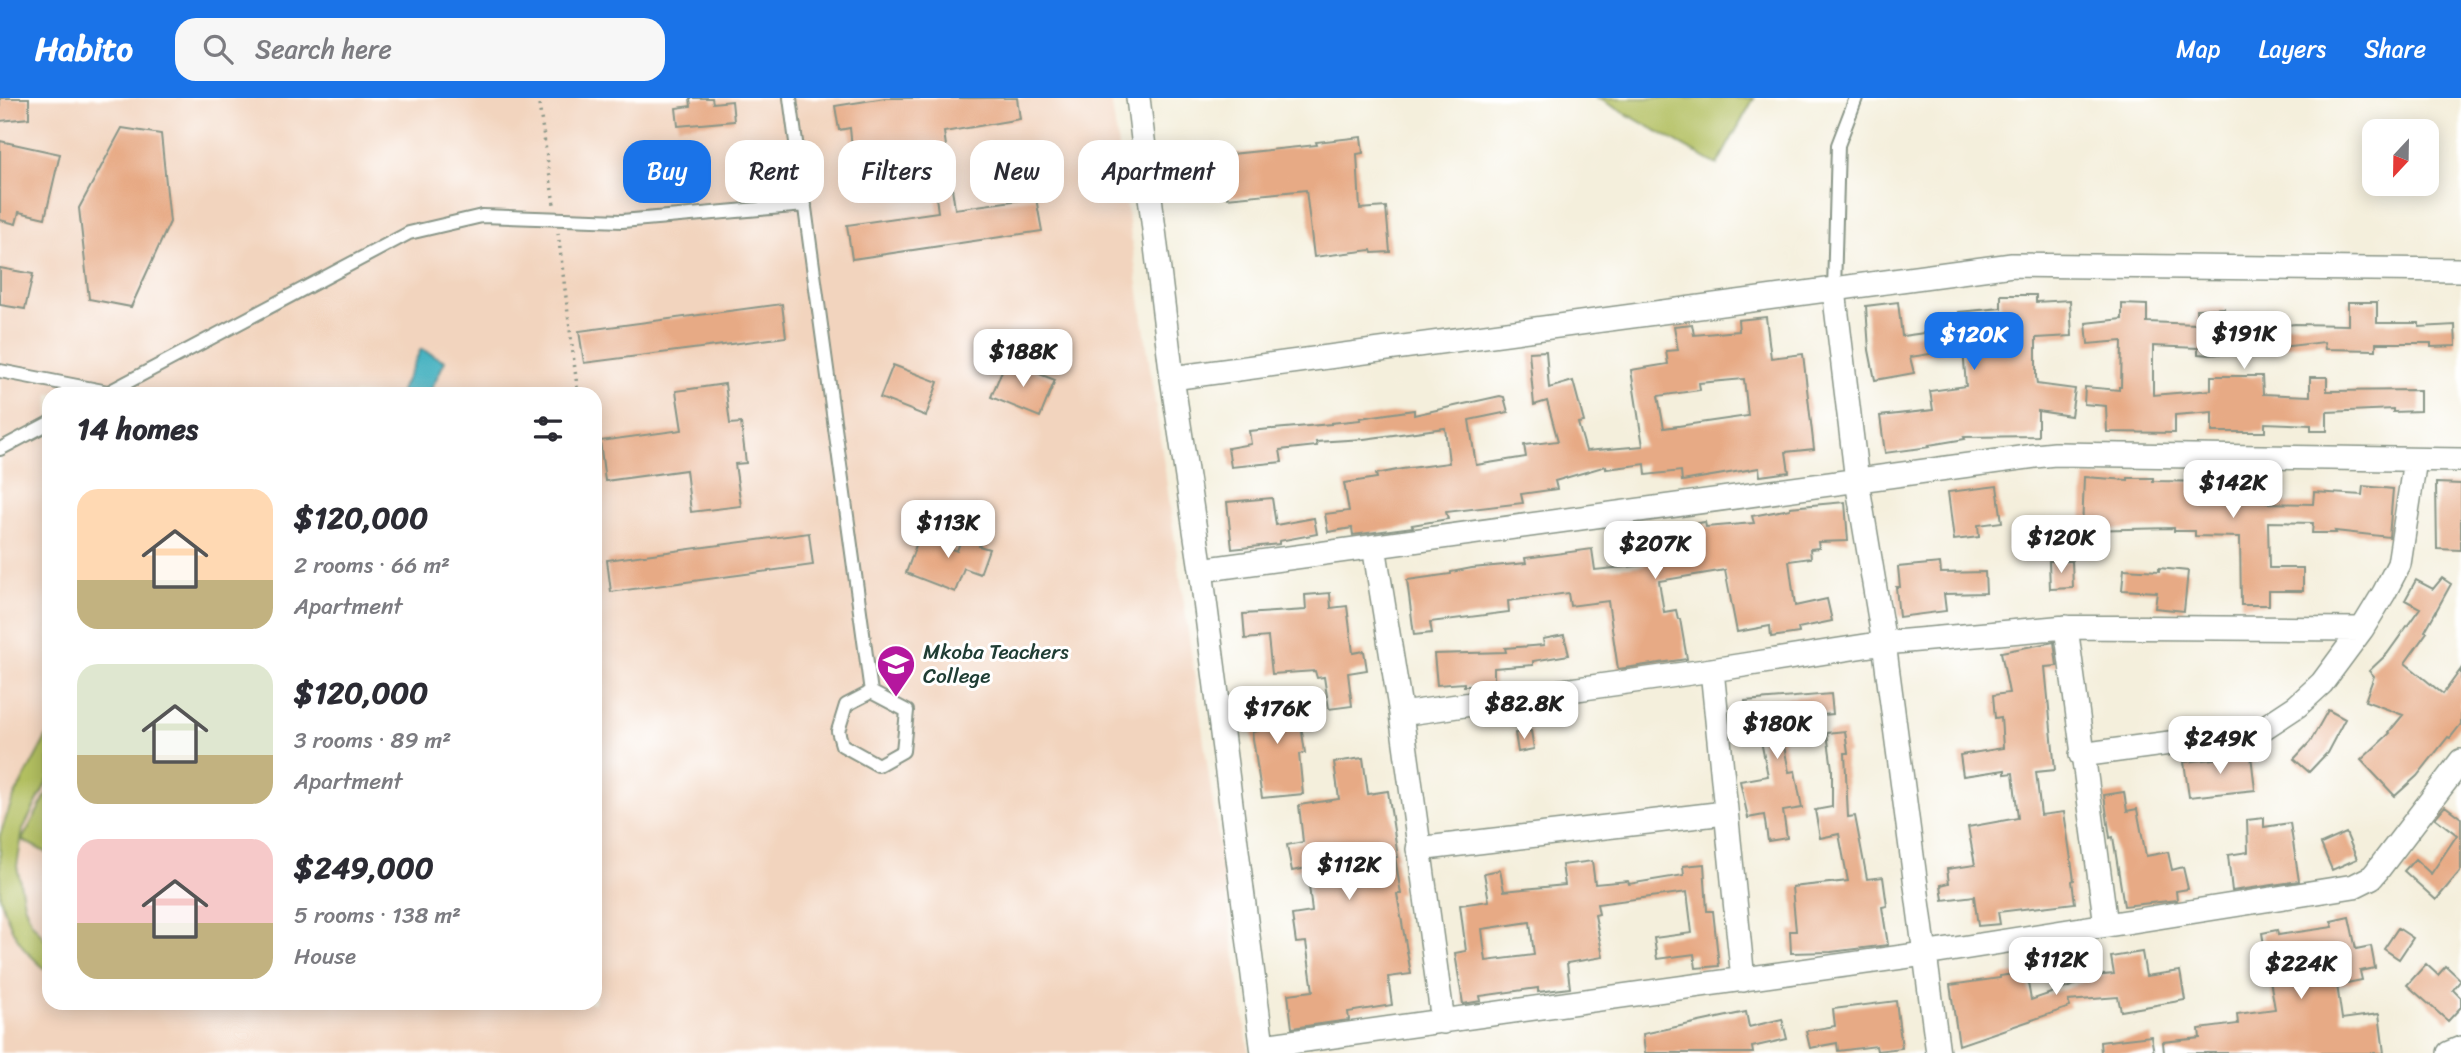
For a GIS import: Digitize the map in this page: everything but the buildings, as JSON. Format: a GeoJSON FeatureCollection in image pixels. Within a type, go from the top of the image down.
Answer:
{"type":"FeatureCollection","features":[{"type":"Feature","properties":{"kind":"street"},"geometry":{"type":"LineString","coordinates":[[1138,98],[1172,378],[1263,1050],[1924,954],[2354,886],[2377,871],[2461,761]]}},
{"type":"Feature","properties":{"kind":"street"},"geometry":{"type":"LineString","coordinates":[[1172,378],[2029,264],[2461,270]]}},
{"type":"Feature","properties":{"kind":"street"},"geometry":{"type":"LineString","coordinates":[[1834,290],[1857,481],[1884,643],[1938,1053]]}},
{"type":"Feature","properties":{"kind":"street"},"geometry":{"type":"LineString","coordinates":[[1200,570],[2055,454],[2461,460]]}},
{"type":"Feature","properties":{"kind":"street"},"geometry":{"type":"LineString","coordinates":[[2081,755],[2259,731],[2310,696],[2362,629],[2399,564],[2415,460]]}},
{"type":"Feature","properties":{"kind":"street"},"geometry":{"type":"LineString","coordinates":[[1374,546],[1401,713],[1443,1022]]}},
{"type":"Feature","properties":{"kind":"street"},"geometry":{"type":"LineString","coordinates":[[1401,713],[1884,643],[2066,627],[2362,629]]}},
{"type":"Feature","properties":{"kind":"street"},"geometry":{"type":"LineString","coordinates":[[2066,627],[2081,755],[2106,925]]}},
{"type":"Feature","properties":{"kind":"street"},"geometry":{"type":"LineString","coordinates":[[1712,670],[1743,980]]}},
{"type":"Feature","properties":{"kind":"street"},"geometry":{"type":"LineString","coordinates":[[1418,849],[1725,813]]}},
{"type":"Feature","properties":{"kind":"street"},"geometry":{"type":"LineString","coordinates":[[2449,1053],[2461,1048]]}},
{"type":"Feature","properties":{"kind":"lane"},"geometry":{"type":"LineString","coordinates":[[790,98],[871,692]]}},
{"type":"Feature","properties":{"kind":"lane"},"geometry":{"type":"LineString","coordinates":[[1834,290],[1838,145],[1856,98]]}},
{"type":"Feature","properties":{"kind":"lane"},"geometry":{"type":"LineString","coordinates":[[117,387],[409,233],[482,216],[622,221],[804,205]]}},
{"type":"Feature","properties":{"kind":"lane"},"geometry":{"type":"LineString","coordinates":[[0,371],[77,387]]}},
{"type":"Feature","properties":{"kind":"lane"},"geometry":{"type":"LineString","coordinates":[[0,449],[42,427]]}},
{"type":"Feature","properties":{"kind":"lane"},"geometry":{"type":"LineString","coordinates":[[871,692],[907,711],[903,751],[878,765],[842,745],[838,732],[846,705],[871,692]]}},
{"type":"Feature","properties":{"kind":"path"},"geometry":{"type":"LineString","coordinates":[[538,98],[577,387]]}},
{"type":"Feature","properties":{"kind":"shaded area","name":"Mkoba Teachers College"},"geometry":{"type":"Polygon","coordinates":[[[0,98],[1111,98],[1117,140],[1078,140],[1078,203],[1126,203],[1249,1053],[0,1053],[0,98]]]}},
{"type":"Feature","properties":{"kind":"green space"},"geometry":{"type":"Polygon","coordinates":[[[1598,98],[1754,98],[1717,165],[1598,98]]]}},
{"type":"Feature","properties":{"kind":"green space"},"geometry":{"type":"Polygon","coordinates":[[[42,745],[42,792],[23,829],[17,866],[24,904],[31,921],[42,936],[42,966],[25,950],[13,931],[0,896],[0,835],[12,801],[42,745]]]}},
{"type":"Feature","properties":{"kind":"green space"},"geometry":{"type":"Polygon","coordinates":[[[42,803],[42,850],[22,840],[42,803]]]}},
{"type":"Feature","properties":{"kind":"water"},"geometry":{"type":"Polygon","coordinates":[[[421,349],[445,361],[432,387],[402,387],[421,349]]]}},
{"type":"Feature","properties":{"kind":"place","name":"Mkoba Teachers College"},"geometry":{"type":"Point","coordinates":[896,698]}}]}
